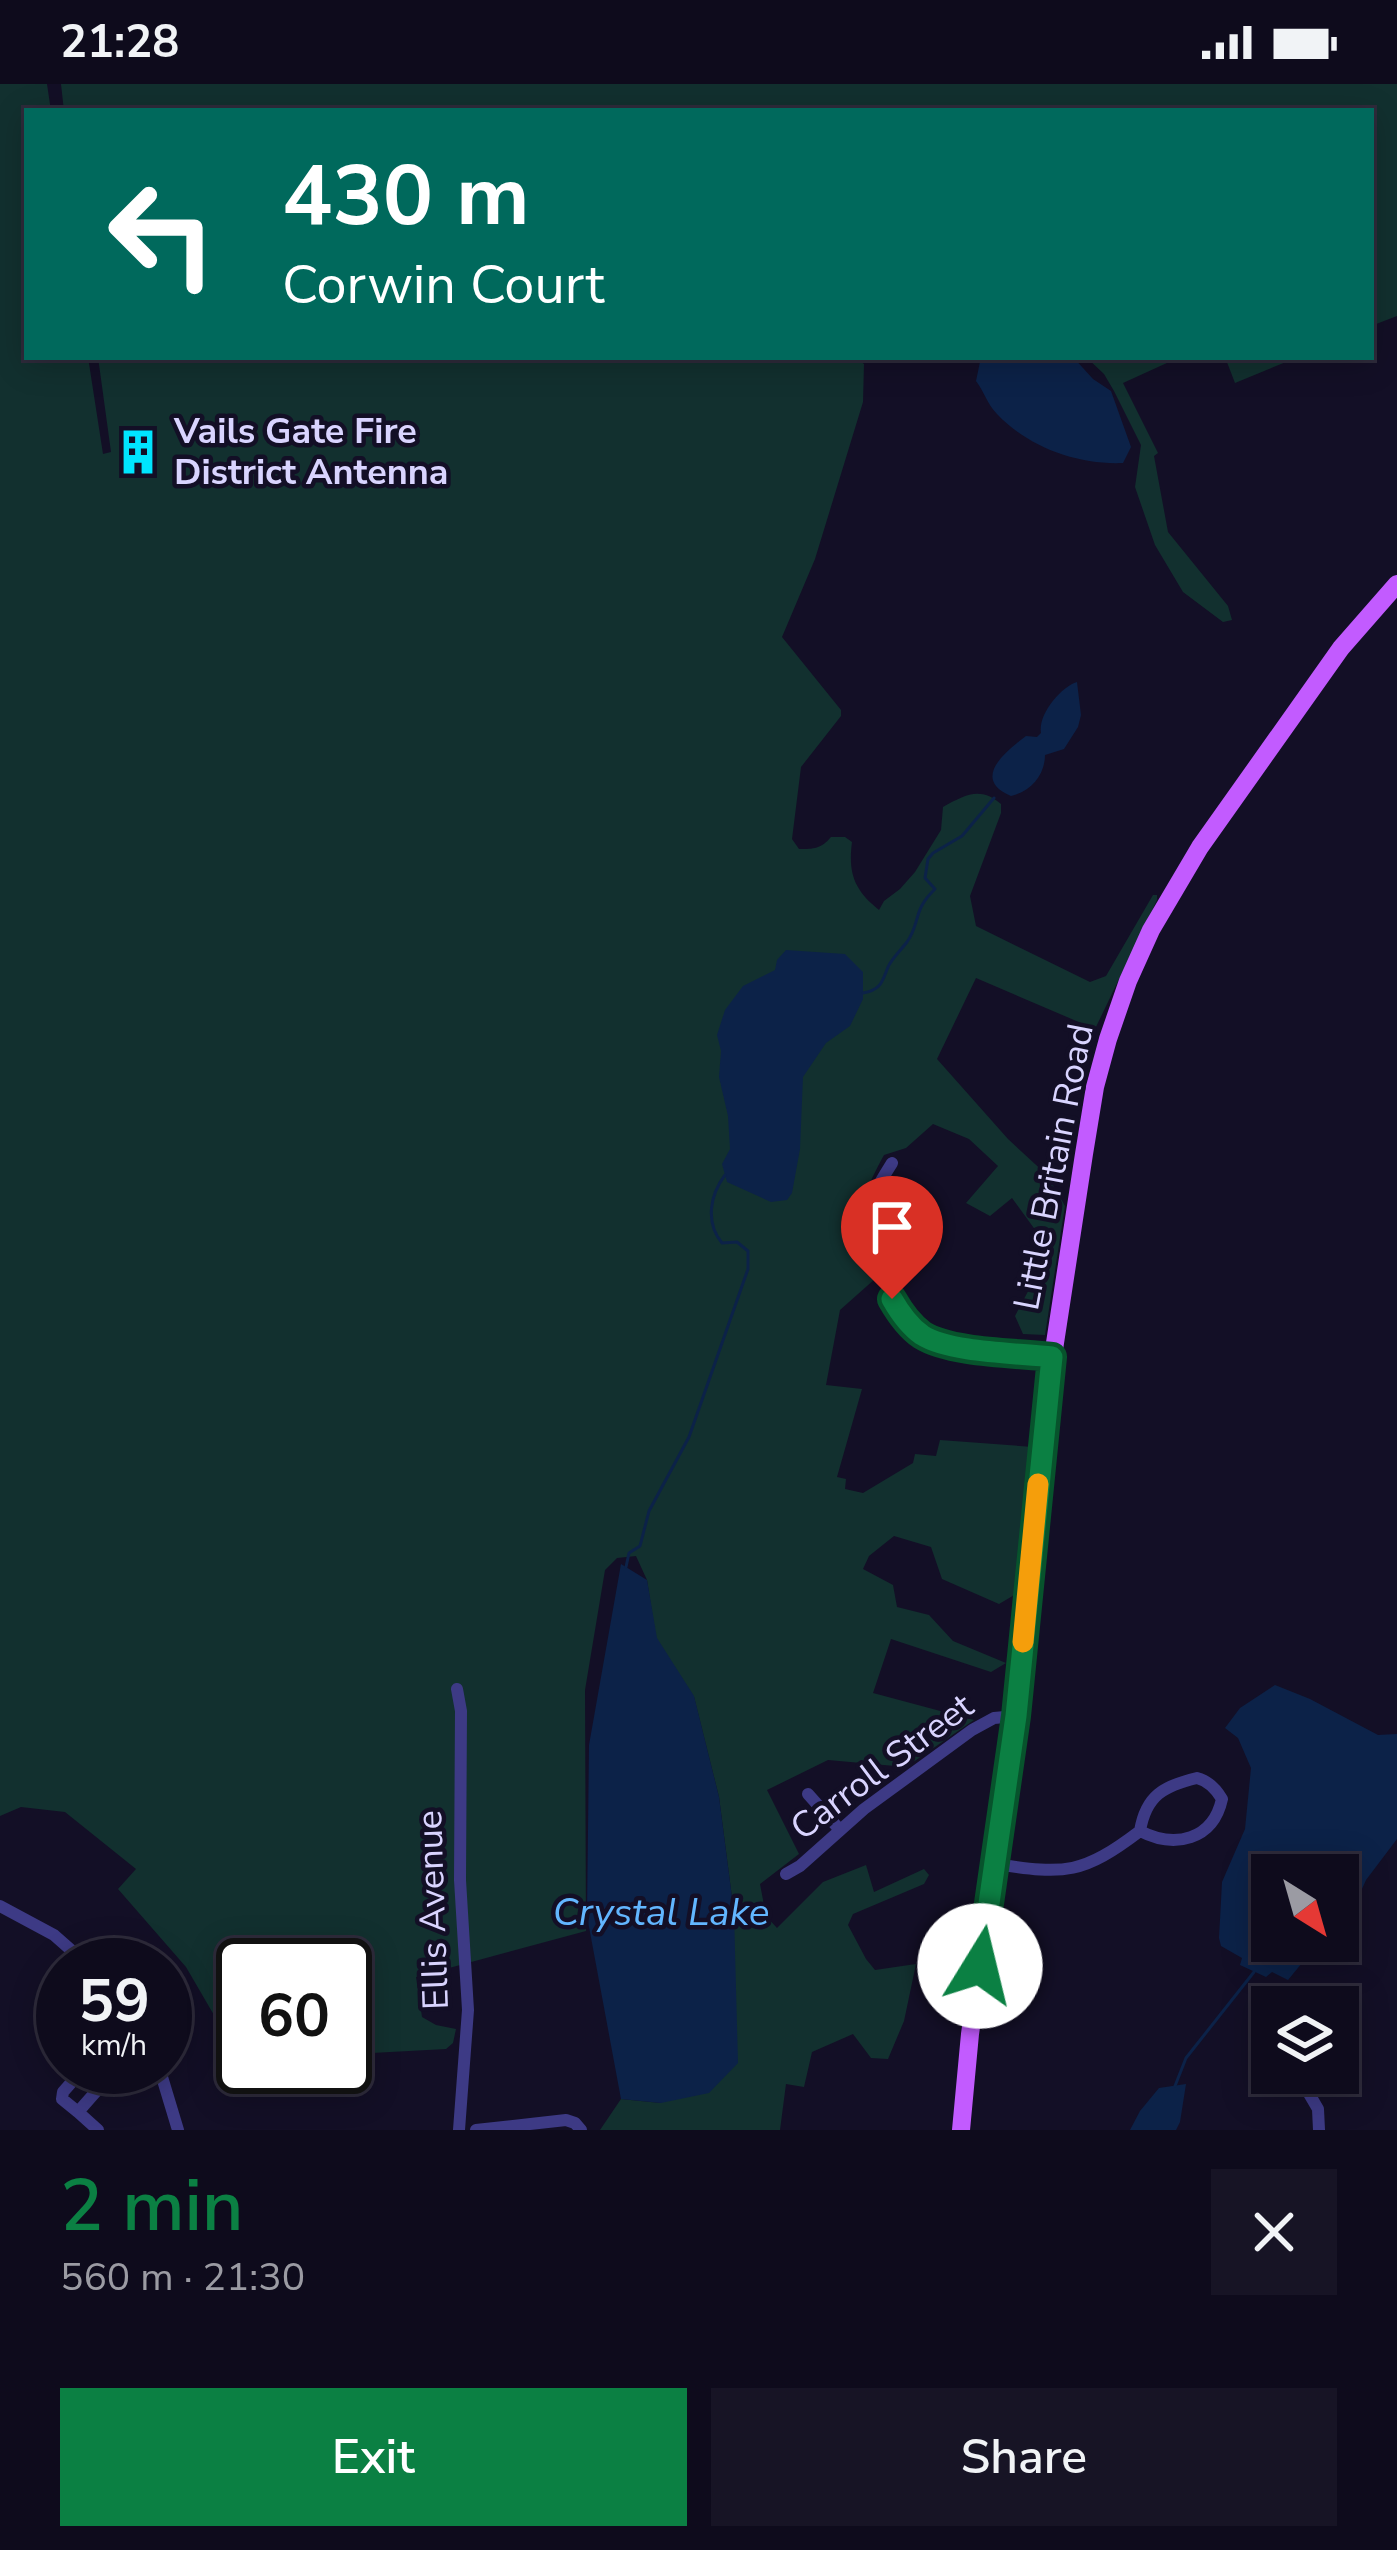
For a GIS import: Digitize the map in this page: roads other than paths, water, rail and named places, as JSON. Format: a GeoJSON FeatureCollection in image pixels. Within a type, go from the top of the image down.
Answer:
{"type":"FeatureCollection","features":[{"type":"Feature","properties":{"kind":"main road","name":"Little Britain Road"},"geometry":{"type":"LineString","coordinates":[[961,2130],[970,2034],[1016,1716],[1052,1357],[1095,1087],[1108,1040],[1136,964],[1172,890],[1341,648],[1397,584]]}},
{"type":"Feature","properties":{"kind":"street"},"geometry":{"type":"LineString","coordinates":[[892,1163],[872,1202],[871,1219],[892,1299],[906,1320],[938,1343],[1052,1357]]}},
{"type":"Feature","properties":{"kind":"street","name":"Ellis Avenue"},"geometry":{"type":"LineString","coordinates":[[457,1689],[468,2010],[459,2130]]}},
{"type":"Feature","properties":{"kind":"street","name":"Carroll Street"},"geometry":{"type":"LineString","coordinates":[[785,1874],[973,1730],[994,1718],[1016,1716]]}},
{"type":"Feature","properties":{"kind":"street"},"geometry":{"type":"LineString","coordinates":[[996,1864],[1064,1870],[1107,1856],[1140,1831],[1148,1805],[1166,1787],[1204,1779],[1222,1798],[1219,1815],[1195,1835],[1166,1841],[1140,1831]]}},
{"type":"Feature","properties":{"kind":"street"},"geometry":{"type":"LineString","coordinates":[[808,1794],[840,1830]]}},
{"type":"Feature","properties":{"kind":"street"},"geometry":{"type":"LineString","coordinates":[[0,1906],[57,1938]]}},
{"type":"Feature","properties":{"kind":"street"},"geometry":{"type":"LineString","coordinates":[[63,2094],[62,2099],[98,2130]]}},
{"type":"Feature","properties":{"kind":"street"},"geometry":{"type":"LineString","coordinates":[[78,2112],[94,2094]]}},
{"type":"Feature","properties":{"kind":"street"},"geometry":{"type":"LineString","coordinates":[[167,2094],[178,2130]]}},
{"type":"Feature","properties":{"kind":"street"},"geometry":{"type":"LineString","coordinates":[[1309,2094],[1318,2109],[1319,2130]]}},
{"type":"Feature","properties":{"kind":"street"},"geometry":{"type":"LineString","coordinates":[[476,2130],[566,2120],[580,2130]]}},
{"type":"Feature","properties":{"kind":"water"},"geometry":{"type":"Polygon","coordinates":[[[980,360],[1076,360],[1111,391],[1131,447],[1123,463],[1054,452],[1009,426],[976,381],[980,360]]]}},
{"type":"Feature","properties":{"kind":"water"},"geometry":{"type":"Polygon","coordinates":[[[1077,682],[1081,715],[1064,749],[1045,755],[1040,775],[1025,790],[1011,796],[999,789],[993,774],[1001,758],[1026,736],[1041,733],[1052,702],[1077,682]]]}},
{"type":"Feature","properties":{"kind":"water"},"geometry":{"type":"Polygon","coordinates":[[[786,950],[845,954],[863,972],[863,999],[850,1026],[826,1043],[803,1077],[800,1149],[792,1193],[787,1200],[771,1202],[727,1182],[722,1164],[730,1149],[728,1116],[719,1077],[717,1035],[725,1010],[743,986],[775,970],[786,950]]]}},
{"type":"Feature","properties":{"kind":"water","name":"Crystal Lake"},"geometry":{"type":"Polygon","coordinates":[[[621,1564],[647,1580],[657,1638],[694,1696],[719,1797],[734,1913],[738,2063],[709,2093],[661,2103],[621,2099],[587,1916],[589,1745],[621,1564]]]}},
{"type":"Feature","properties":{"kind":"water"},"geometry":{"type":"Polygon","coordinates":[[[1275,1685],[1378,1735],[1397,1734],[1397,1839],[1359,1896],[1359,1854],[1251,1854],[1251,1962],[1310,1962],[1302,1963],[1288,1980],[1272,1972],[1266,1977],[1240,1965],[1242,1958],[1221,1946],[1219,1938],[1222,1882],[1245,1829],[1251,1768],[1238,1738],[1225,1728],[1240,1708],[1275,1685]]]}},
{"type":"Feature","properties":{"kind":"water"},"geometry":{"type":"Polygon","coordinates":[[[1186,2084],[1176,2130],[1130,2130],[1159,2088],[1186,2084]]]}},
{"type":"Feature","properties":{"kind":"waterway"},"geometry":{"type":"LineString","coordinates":[[863,993],[880,984],[935,889],[925,878],[928,859],[962,836],[994,798]]}},
{"type":"Feature","properties":{"kind":"waterway"},"geometry":{"type":"LineString","coordinates":[[626,1567],[629,1553],[640,1546],[649,1511],[689,1437],[748,1269],[748,1251],[737,1242],[722,1243],[713,1226],[713,1200],[725,1175]]}},
{"type":"Feature","properties":{"kind":"waterway"},"geometry":{"type":"LineString","coordinates":[[1175,2086],[1186,2058],[1254,1972]]}},
{"type":"Feature","properties":{"kind":"place","name":"Vails Gate Fire District Antenna"},"geometry":{"type":"Point","coordinates":[138,452]}}]}
